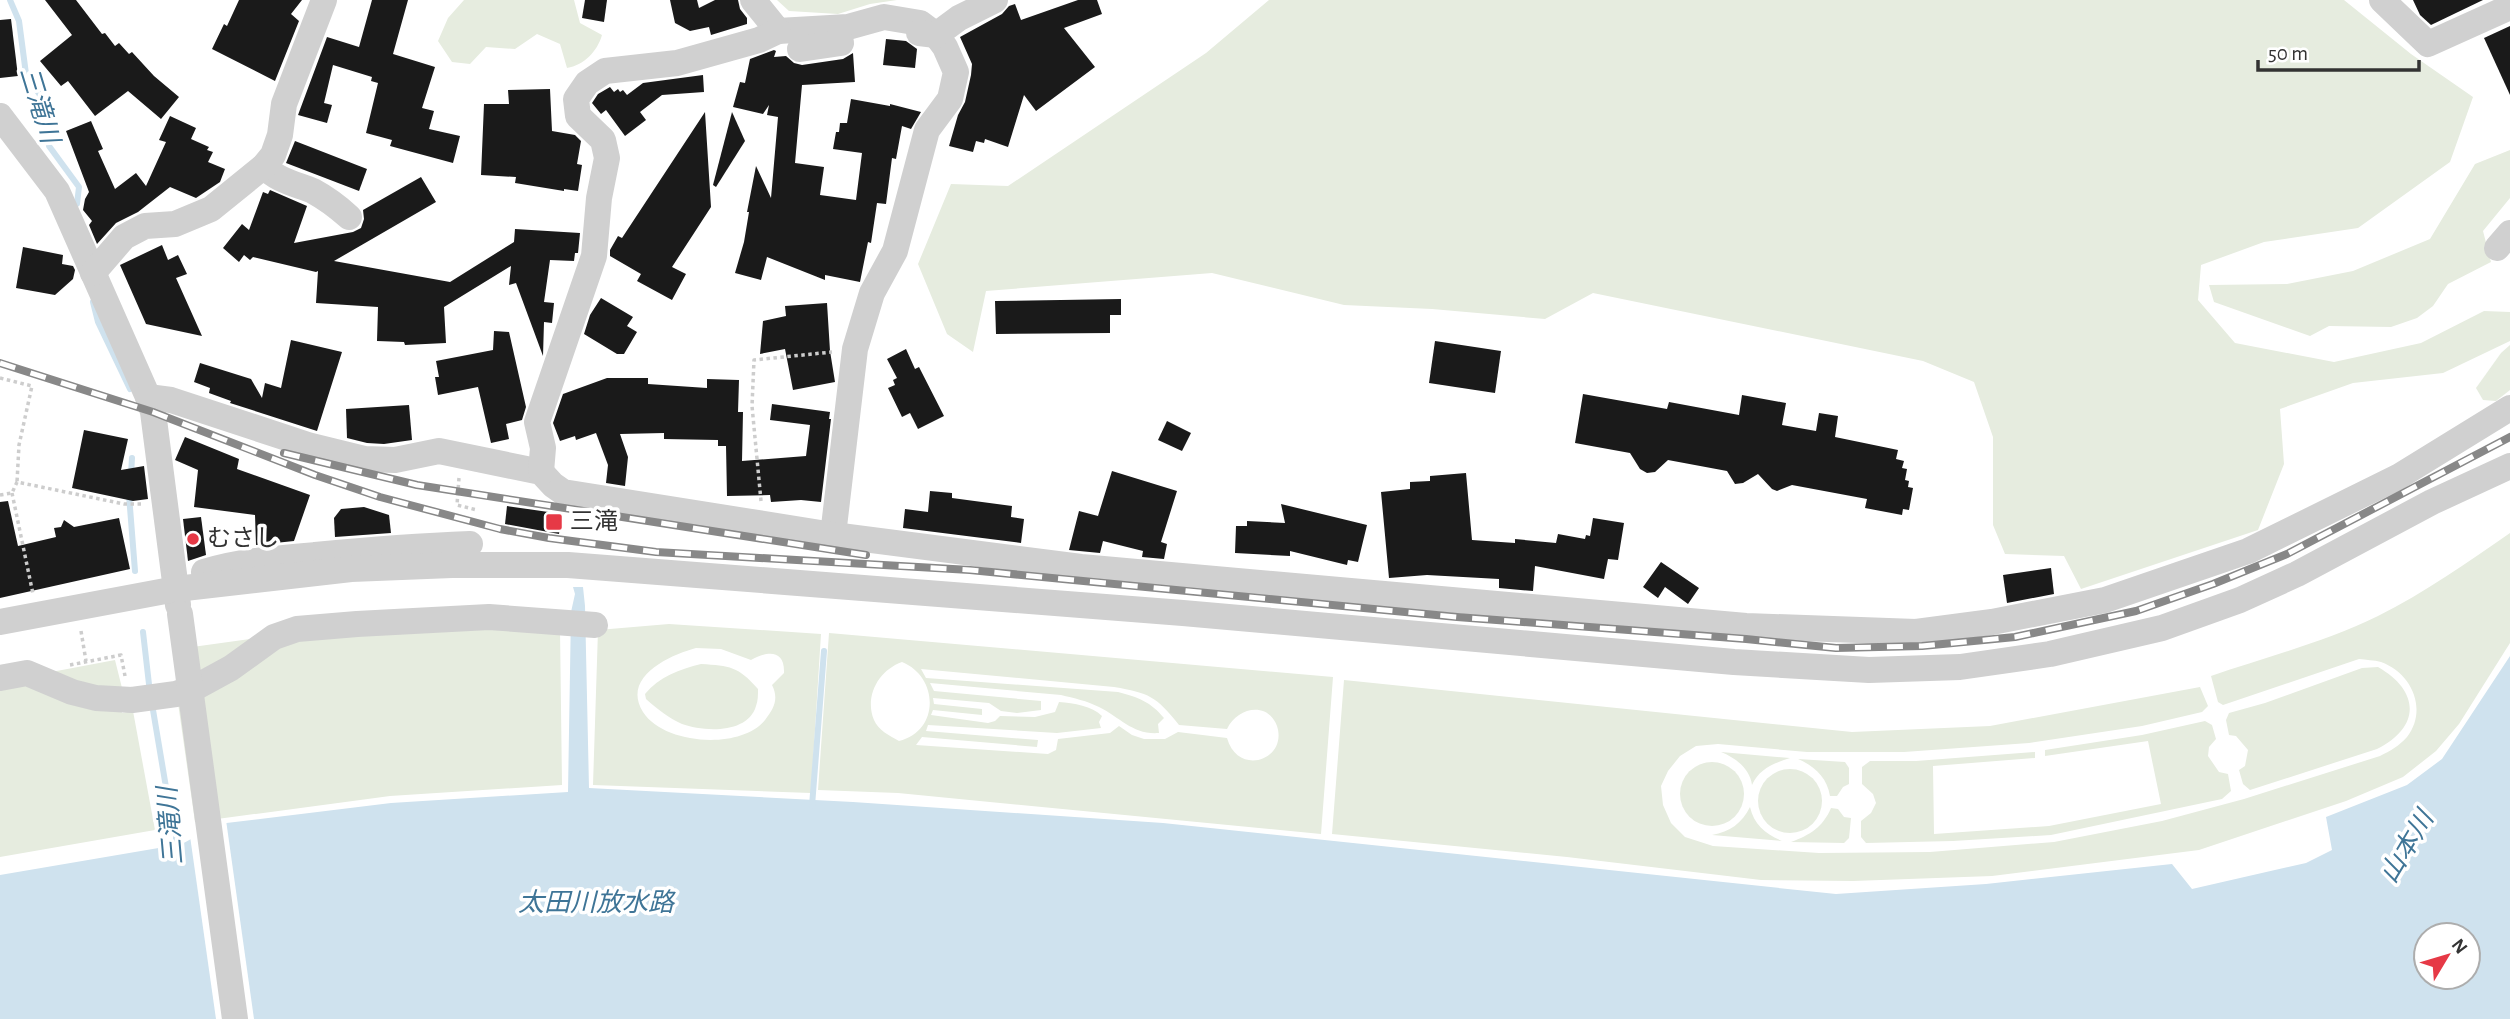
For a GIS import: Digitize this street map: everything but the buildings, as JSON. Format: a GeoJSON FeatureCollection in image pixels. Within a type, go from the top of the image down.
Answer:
{"type":"FeatureCollection","features":[{"type":"Feature","properties":{"kind":"street"},"geometry":{"type":"LineString","coordinates":[[93,273],[124,237],[145,226],[175,224],[211,209],[273,156],[280,135],[284,104],[324,0]]}},
{"type":"Feature","properties":{"kind":"street"},"geometry":{"type":"LineString","coordinates":[[753,0],[778,31]]}},
{"type":"Feature","properties":{"kind":"street"},"geometry":{"type":"LineString","coordinates":[[800,48],[859,41],[890,30],[936,35],[959,18],[995,0]]}},
{"type":"Feature","properties":{"kind":"street"},"geometry":{"type":"LineString","coordinates":[[2382,0],[2428,44],[2510,7]]}},
{"type":"Feature","properties":{"kind":"street"},"geometry":{"type":"LineString","coordinates":[[541,472],[543,448],[537,422],[594,256],[599,198],[607,158],[603,140],[578,116],[576,99],[587,83],[605,71],[677,63],[759,40],[778,31],[848,27],[884,17],[920,23],[936,35],[945,47],[956,72],[950,99],[927,130],[895,251],[872,293],[855,349],[833,535]]}},
{"type":"Feature","properties":{"kind":"street"},"geometry":{"type":"LineString","coordinates":[[0,116],[57,191],[153,412],[235,1019]]}},
{"type":"Feature","properties":{"kind":"street"},"geometry":{"type":"LineString","coordinates":[[264,166],[271,174],[315,192],[336,205],[349,218]]}},
{"type":"Feature","properties":{"kind":"street"},"geometry":{"type":"LineString","coordinates":[[148,397],[171,400],[308,445],[365,459],[395,460],[439,451],[541,472],[563,492],[833,535],[1120,570],[1746,626],[1916,632],[1992,622],[2105,600],[2248,551],[2398,477],[2510,408]]}},
{"type":"Feature","properties":{"kind":"street"},"geometry":{"type":"LineString","coordinates":[[0,622],[178,601],[351,569],[568,565],[1184,613],[1734,662],[1869,670],[1960,667],[2050,654],[2162,628],[2240,600],[2297,574],[2432,502],[2510,466]]}},
{"type":"Feature","properties":{"kind":"street"},"geometry":{"type":"LineString","coordinates":[[178,601],[201,573],[226,565],[406,546],[470,544]]}},
{"type":"Feature","properties":{"kind":"street"},"geometry":{"type":"LineString","coordinates":[[0,678],[27,673],[72,692],[96,698],[130,700],[177,694],[198,686],[232,668],[274,637],[297,629],[489,617],[595,625]]}},
{"type":"Feature","properties":{"kind":"path"},"geometry":{"type":"LineString","coordinates":[[762,524],[752,406],[754,360],[855,349]]}},
{"type":"Feature","properties":{"kind":"path"},"geometry":{"type":"LineString","coordinates":[[0,378],[32,386],[19,445],[17,482],[12,494],[34,600]]}},
{"type":"Feature","properties":{"kind":"path"},"geometry":{"type":"LineString","coordinates":[[461,455],[457,505],[477,510]]}},
{"type":"Feature","properties":{"kind":"path"},"geometry":{"type":"LineString","coordinates":[[17,482],[133,504]]}},
{"type":"Feature","properties":{"kind":"path"},"geometry":{"type":"LineString","coordinates":[[0,495],[12,494]]}},
{"type":"Feature","properties":{"kind":"path"},"geometry":{"type":"LineString","coordinates":[[81,631],[86,662]]}},
{"type":"Feature","properties":{"kind":"path"},"geometry":{"type":"LineString","coordinates":[[62,666],[121,655],[130,700]]}},
{"type":"Feature","properties":{"kind":"shaded area"},"geometry":{"type":"Polygon","coordinates":[[[464,0],[574,0],[580,23],[602,35],[589,57],[567,68],[560,44],[537,34],[515,49],[486,47],[470,64],[452,62],[438,41],[448,18],[464,0]]]}},
{"type":"Feature","properties":{"kind":"shaded area"},"geometry":{"type":"Polygon","coordinates":[[[777,0],[897,0],[870,4],[838,14],[789,11],[777,0]]]}},
{"type":"Feature","properties":{"kind":"shaded area"},"geometry":{"type":"Polygon","coordinates":[[[1269,0],[2344,0],[2411,54],[2473,97],[2450,162],[2358,228],[2264,242],[2201,265],[2198,300],[2235,343],[2334,362],[2421,343],[2484,311],[2510,312],[2510,341],[2443,373],[2353,383],[2280,409],[2284,464],[2258,530],[2081,589],[2064,556],[2005,554],[1993,525],[1993,437],[1974,382],[1923,361],[1593,293],[1545,319],[1432,309],[1344,305],[1212,273],[986,291],[973,352],[947,334],[918,264],[951,184],[1008,186],[1206,53],[1269,0]]]}},
{"type":"Feature","properties":{"kind":"shaded area"},"geometry":{"type":"Polygon","coordinates":[[[2510,150],[2510,198],[2483,231],[2491,262],[2448,284],[2433,306],[2417,318],[2391,327],[2329,326],[2310,336],[2214,302],[2209,285],[2287,284],[2353,271],[2430,239],[2475,164],[2510,150]]]}},
{"type":"Feature","properties":{"kind":"shaded area"},"geometry":{"type":"Polygon","coordinates":[[[2510,345],[2510,390],[2496,401],[2483,400],[2476,388],[2510,345]]]}},
{"type":"Feature","properties":{"kind":"shaded area"},"geometry":{"type":"Polygon","coordinates":[[[2510,533],[2510,643],[2459,724],[2436,751],[2403,777],[2346,801],[2199,850],[1992,876],[1853,881],[1761,880],[1567,857],[1332,834],[1344,680],[1852,732],[1990,726],[2200,687],[2208,706],[2202,712],[2142,726],[2029,743],[1904,752],[1807,752],[1718,744],[1696,746],[1680,756],[1668,771],[1661,786],[1663,805],[1671,823],[1685,837],[1713,846],[1819,853],[1930,852],[2054,842],[2162,821],[2244,799],[2380,756],[2401,743],[2413,726],[2416,715],[2414,694],[2401,675],[2381,662],[2359,659],[2223,705],[2218,702],[2211,676],[2316,641],[2378,616],[2429,587],[2510,533]]]}},
{"type":"Feature","properties":{"kind":"shaded area"},"geometry":{"type":"Polygon","coordinates":[[[669,624],[821,634],[811,793],[593,785],[598,630],[669,624]],[[696,648],[685,651],[662,662],[643,678],[638,688],[638,699],[643,712],[653,723],[685,737],[703,740],[739,736],[754,730],[765,720],[775,703],[772,685],[784,673],[782,660],[769,654],[751,660],[721,649],[696,648]]]}},
{"type":"Feature","properties":{"kind":"shaded area"},"geometry":{"type":"Polygon","coordinates":[[[370,629],[560,629],[562,785],[390,796],[195,822],[177,696],[273,644],[370,629]]]}},
{"type":"Feature","properties":{"kind":"shaded area"},"geometry":{"type":"Polygon","coordinates":[[[829,633],[1333,677],[1321,834],[898,793],[818,790],[829,633]],[[902,662],[880,678],[872,693],[871,702],[871,711],[878,727],[899,741],[922,727],[928,716],[930,703],[923,679],[914,669],[902,662]],[[921,669],[926,678],[1118,692],[1144,701],[1164,718],[1158,724],[1159,733],[1150,733],[1134,729],[1094,705],[1061,695],[930,683],[934,691],[1041,701],[1041,710],[1017,713],[1001,711],[989,703],[933,698],[934,704],[982,709],[982,715],[933,710],[931,715],[988,723],[1000,716],[1035,717],[1055,712],[1059,702],[1082,706],[1098,713],[1102,716],[1099,722],[1101,728],[1057,733],[928,725],[926,731],[1038,740],[1037,747],[922,737],[916,745],[1048,754],[1056,750],[1058,739],[1110,733],[1119,726],[1144,739],[1165,739],[1178,732],[1227,738],[1233,750],[1241,757],[1251,760],[1269,755],[1278,738],[1273,718],[1260,710],[1252,710],[1238,716],[1227,729],[1179,725],[1151,697],[1126,689],[921,669]]]}},
{"type":"Feature","properties":{"kind":"shaded area"},"geometry":{"type":"Polygon","coordinates":[[[250,639],[253,644],[181,680],[178,649],[250,639]]]}},
{"type":"Feature","properties":{"kind":"shaded area"},"geometry":{"type":"Polygon","coordinates":[[[115,660],[122,688],[112,690],[46,673],[115,660]]]}},
{"type":"Feature","properties":{"kind":"shaded area"},"geometry":{"type":"Polygon","coordinates":[[[701,664],[733,669],[758,689],[756,706],[744,722],[724,728],[691,727],[673,719],[646,699],[645,694],[663,678],[701,664]]]}},
{"type":"Feature","properties":{"kind":"shaded area"},"geometry":{"type":"Polygon","coordinates":[[[2378,667],[2402,687],[2410,709],[2402,730],[2391,740],[2377,749],[2250,790],[2243,784],[2239,770],[2245,766],[2248,750],[2236,736],[2229,735],[2226,720],[2229,713],[2362,668],[2378,667]]]}},
{"type":"Feature","properties":{"kind":"shaded area"},"geometry":{"type":"Polygon","coordinates":[[[12,682],[121,705],[122,713],[133,711],[155,830],[0,857],[0,685],[12,682]]]}},
{"type":"Feature","properties":{"kind":"shaded area"},"geometry":{"type":"Polygon","coordinates":[[[2205,721],[2212,725],[2216,739],[2209,747],[2208,756],[2219,772],[2228,774],[2231,791],[2222,799],[2051,835],[1866,843],[1861,837],[1861,821],[1871,813],[1876,803],[1873,794],[1862,784],[1862,767],[1870,761],[1916,761],[2035,752],[2035,758],[1933,766],[1934,834],[2049,826],[2161,804],[2148,741],[2045,756],[2045,750],[2142,735],[2205,721]]]}},
{"type":"Feature","properties":{"kind":"shaded area"},"geometry":{"type":"Polygon","coordinates":[[[1721,752],[1790,758],[1763,771],[1752,785],[1741,765],[1721,752]]]}},
{"type":"Feature","properties":{"kind":"shaded area"},"geometry":{"type":"Polygon","coordinates":[[[1798,759],[1845,762],[1849,768],[1849,784],[1843,787],[1837,796],[1830,796],[1819,773],[1798,759]]]}},
{"type":"Feature","properties":{"kind":"shaded area"},"geometry":{"type":"Polygon","coordinates":[[[1706,762],[1718,762],[1735,771],[1742,782],[1742,806],[1735,817],[1718,826],[1706,826],[1694,821],[1685,812],[1680,800],[1680,788],[1685,776],[1694,767],[1706,762]]]}},
{"type":"Feature","properties":{"kind":"shaded area"},"geometry":{"type":"Polygon","coordinates":[[[1784,769],[1796,769],[1813,778],[1820,789],[1820,813],[1813,824],[1796,833],[1784,833],[1772,828],[1763,819],[1758,807],[1758,795],[1763,783],[1772,774],[1784,769]]]}},
{"type":"Feature","properties":{"kind":"shaded area"},"geometry":{"type":"Polygon","coordinates":[[[1750,807],[1754,819],[1762,828],[1782,841],[1712,835],[1735,826],[1750,807]]]}},
{"type":"Feature","properties":{"kind":"shaded area"},"geometry":{"type":"Polygon","coordinates":[[[1831,808],[1838,809],[1844,817],[1851,818],[1849,838],[1844,843],[1791,842],[1815,830],[1831,808]]]}},
{"type":"Feature","properties":{"kind":"water","name":"太田川放水路"},"geometry":{"type":"Polygon","coordinates":[[[573,587],[583,587],[589,788],[1163,823],[1836,894],[1986,884],[2172,864],[2192,889],[2306,863],[2332,850],[2326,817],[2407,785],[2442,759],[2510,656],[2510,1019],[0,1019],[0,875],[182,844],[218,824],[391,803],[568,792],[571,612],[575,594],[573,587]]]}},
{"type":"Feature","properties":{"kind":"pier"},"geometry":{"type":"Polygon","coordinates":[[[226,820],[254,1019],[216,1019],[190,836],[217,821],[226,820]]]}},
{"type":"Feature","properties":{"kind":"waterway","name":"三滝川"},"geometry":{"type":"LineString","coordinates":[[10,0],[19,21],[26,74],[44,101],[49,146],[79,187],[77,204]]}},
{"type":"Feature","properties":{"kind":"waterway","name":"三滝川"},"geometry":{"type":"LineString","coordinates":[[93,302],[98,322],[130,389]]}},
{"type":"Feature","properties":{"kind":"waterway","name":"三滝川"},"geometry":{"type":"LineString","coordinates":[[131,474],[132,458]]}},
{"type":"Feature","properties":{"kind":"waterway","name":"三滝川"},"geometry":{"type":"LineString","coordinates":[[129,495],[135,571]]}},
{"type":"Feature","properties":{"kind":"waterway","name":"三滝川"},"geometry":{"type":"LineString","coordinates":[[143,632],[150,693]]}},
{"type":"Feature","properties":{"kind":"waterway"},"geometry":{"type":"LineString","coordinates":[[812,806],[824,651]]}},
{"type":"Feature","properties":{"kind":"waterway","name":"三滝川"},"geometry":{"type":"LineString","coordinates":[[152,704],[176,834],[176,851]]}},
{"type":"Feature","properties":{"kind":"railway"},"geometry":{"type":"LineString","coordinates":[[0,363],[153,412],[315,475],[380,497],[500,529],[549,538],[656,552],[970,570],[1457,617],[1836,648],[1922,646],[2015,637],[2136,611],[2287,554],[2510,437]]}},
{"type":"Feature","properties":{"kind":"railway"},"geometry":{"type":"LineString","coordinates":[[284,453],[417,485],[866,555]]}},
{"type":"Feature","properties":{"kind":"place","name":"三滝"},"geometry":{"type":"Point","coordinates":[554,522]}},
{"type":"Feature","properties":{"kind":"place","name":"むさし"},"geometry":{"type":"Point","coordinates":[193,539]}},
{"type":"Feature","properties":{"kind":"water label","name":"山本川"},"geometry":{"type":"Point","coordinates":[2407,847]}}]}
